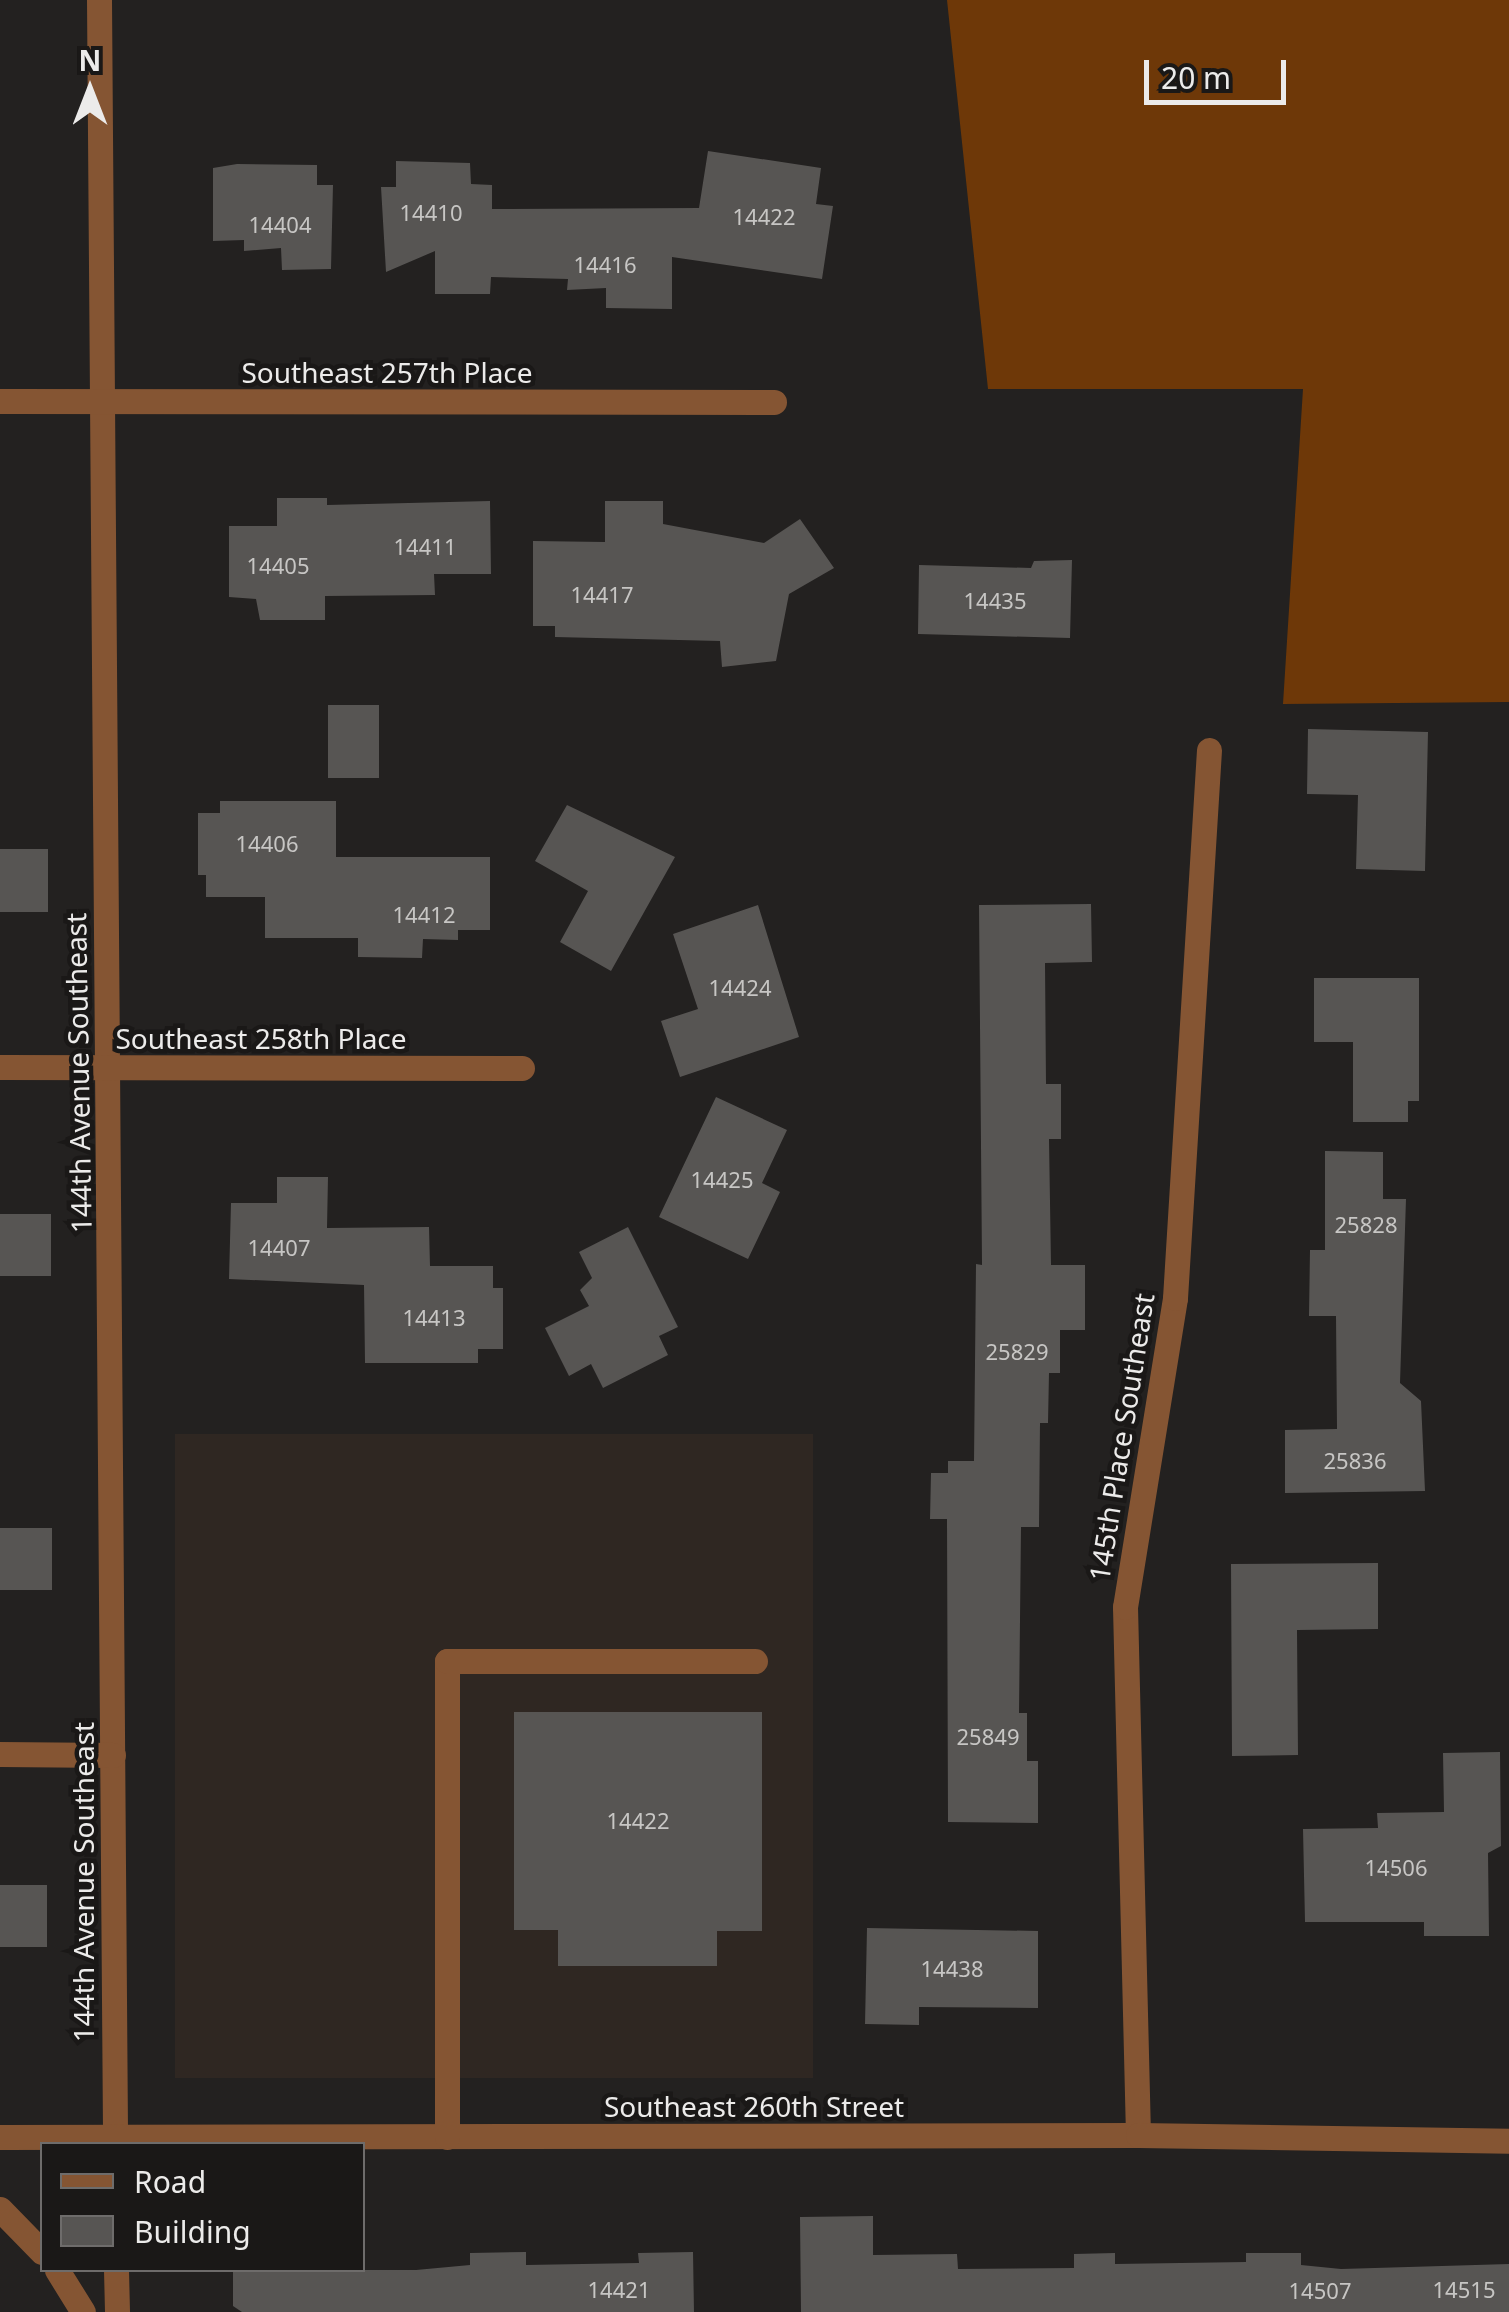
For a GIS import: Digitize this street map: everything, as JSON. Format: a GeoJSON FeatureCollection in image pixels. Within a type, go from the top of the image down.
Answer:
{"type":"FeatureCollection","features":[{"type":"Feature","properties":{"kind":"street","name":"144th Avenue Southeast"},"geometry":{"type":"LineString","coordinates":[[99,0],[99,402],[115,2141]]}},
{"type":"Feature","properties":{"kind":"street","name":"Southeast 257th Place"},"geometry":{"type":"LineString","coordinates":[[0,401],[774,402]]}},
{"type":"Feature","properties":{"kind":"street","name":"145th Place Southeast"},"geometry":{"type":"LineString","coordinates":[[1138,2135],[1125,1607],[1175,1298],[1209,750]]}},
{"type":"Feature","properties":{"kind":"street","name":"Southeast 258th Place"},"geometry":{"type":"LineString","coordinates":[[0,1068],[522,1068]]}},
{"type":"Feature","properties":{"kind":"street"},"geometry":{"type":"LineString","coordinates":[[448,2137],[448,1662],[754,1662]]}},
{"type":"Feature","properties":{"kind":"street"},"geometry":{"type":"LineString","coordinates":[[0,1754],[112,1755]]}},
{"type":"Feature","properties":{"kind":"street","name":"Southeast 260th Street"},"geometry":{"type":"LineString","coordinates":[[0,2137],[115,2141],[1138,2135],[1509,2141]]}},
{"type":"Feature","properties":{"kind":"street"},"geometry":{"type":"LineString","coordinates":[[0,2210],[40,2250]]}},
{"type":"Feature","properties":{"kind":"street"},"geometry":{"type":"LineString","coordinates":[[58,2272],[83,2312]]}},
{"type":"Feature","properties":{"kind":"street"},"geometry":{"type":"LineString","coordinates":[[116,2272],[116,2312]]}},
{"type":"Feature","properties":{"kind":"shaded area"},"geometry":{"type":"Polygon","coordinates":[[[947,0],[1509,0],[1509,702],[1283,704],[1303,389],[988,389],[947,0]]]}},
{"type":"Feature","properties":{"kind":"shaded area"},"geometry":{"type":"Polygon","coordinates":[[[175,1434],[813,1434],[813,2078],[175,2078],[175,1434]]]}},
{"type":"Feature","properties":{"kind":"building"},"geometry":{"type":"Polygon","coordinates":[[[708,151],[821,168],[816,204],[833,206],[822,279],[672,257],[672,309],[606,308],[606,288],[567,290],[568,279],[491,277],[490,294],[435,294],[435,251],[386,272],[381,187],[396,187],[396,161],[470,163],[471,184],[492,185],[492,209],[699,208],[708,151]]]}},
{"type":"Feature","properties":{"kind":"building"},"geometry":{"type":"Polygon","coordinates":[[[237,164],[317,165],[317,185],[333,185],[331,269],[282,270],[281,248],[244,251],[244,240],[213,241],[213,168],[237,164]]]}},
{"type":"Feature","properties":{"kind":"building"},"geometry":{"type":"Polygon","coordinates":[[[277,498],[327,498],[327,505],[490,501],[491,574],[434,574],[435,595],[325,596],[325,620],[260,620],[256,599],[229,597],[229,526],[277,526],[277,498]]]}},
{"type":"Feature","properties":{"kind":"building"},"geometry":{"type":"Polygon","coordinates":[[[605,501],[663,501],[663,524],[764,543],[800,519],[834,568],[789,594],[776,661],[722,667],[720,641],[555,637],[555,626],[533,626],[533,541],[605,542],[605,501]]]}},
{"type":"Feature","properties":{"kind":"building"},"geometry":{"type":"Polygon","coordinates":[[[1072,560],[1070,638],[918,634],[919,565],[1031,568],[1034,561],[1072,560]]]}},
{"type":"Feature","properties":{"kind":"building"},"geometry":{"type":"Polygon","coordinates":[[[328,705],[379,705],[379,778],[328,778],[328,705]]]}},
{"type":"Feature","properties":{"kind":"building"},"geometry":{"type":"Polygon","coordinates":[[[1308,729],[1428,732],[1425,871],[1356,869],[1358,795],[1307,794],[1308,729]]]}},
{"type":"Feature","properties":{"kind":"building"},"geometry":{"type":"Polygon","coordinates":[[[220,801],[336,801],[336,857],[490,857],[490,930],[458,930],[458,940],[423,939],[422,958],[358,957],[358,938],[265,938],[265,897],[206,897],[206,875],[198,875],[198,813],[220,813],[220,801]]]}},
{"type":"Feature","properties":{"kind":"building"},"geometry":{"type":"Polygon","coordinates":[[[567,805],[675,857],[611,971],[560,942],[588,891],[535,861],[567,805]]]}},
{"type":"Feature","properties":{"kind":"building"},"geometry":{"type":"Polygon","coordinates":[[[0,849],[48,849],[48,912],[0,912],[0,849]]]}},
{"type":"Feature","properties":{"kind":"building"},"geometry":{"type":"Polygon","coordinates":[[[1091,904],[1092,962],[1045,963],[1046,1084],[1061,1084],[1061,1139],[1049,1139],[1051,1265],[1085,1265],[1085,1330],[1060,1330],[1060,1373],[1049,1373],[1048,1423],[1040,1423],[1039,1527],[1021,1527],[1019,1713],[1027,1713],[1027,1761],[1038,1761],[1038,1823],[948,1822],[947,1519],[930,1519],[931,1473],[948,1473],[948,1461],[974,1461],[976,1264],[982,1265],[979,905],[1091,904]]]}},
{"type":"Feature","properties":{"kind":"building"},"geometry":{"type":"Polygon","coordinates":[[[758,905],[799,1037],[680,1077],[661,1021],[698,1009],[673,934],[758,905]]]}},
{"type":"Feature","properties":{"kind":"building"},"geometry":{"type":"Polygon","coordinates":[[[1314,978],[1419,978],[1419,1101],[1408,1101],[1408,1122],[1353,1122],[1353,1042],[1314,1042],[1314,978]]]}},
{"type":"Feature","properties":{"kind":"building"},"geometry":{"type":"Polygon","coordinates":[[[716,1097],[787,1130],[762,1183],[780,1192],[748,1259],[659,1217],[716,1097]]]}},
{"type":"Feature","properties":{"kind":"building"},"geometry":{"type":"Polygon","coordinates":[[[1325,1151],[1383,1152],[1383,1199],[1406,1199],[1400,1383],[1421,1401],[1425,1491],[1285,1493],[1285,1430],[1337,1429],[1336,1316],[1309,1316],[1310,1250],[1325,1250],[1325,1151]]]}},
{"type":"Feature","properties":{"kind":"building"},"geometry":{"type":"Polygon","coordinates":[[[277,1177],[328,1177],[327,1228],[429,1227],[430,1266],[493,1266],[493,1288],[503,1288],[503,1349],[478,1349],[478,1363],[365,1363],[364,1285],[229,1279],[231,1203],[277,1203],[277,1177]]]}},
{"type":"Feature","properties":{"kind":"building"},"geometry":{"type":"Polygon","coordinates":[[[0,1214],[51,1214],[51,1276],[0,1276],[0,1214]]]}},
{"type":"Feature","properties":{"kind":"building"},"geometry":{"type":"Polygon","coordinates":[[[628,1227],[678,1327],[659,1336],[668,1355],[603,1388],[591,1364],[569,1376],[545,1328],[589,1306],[580,1290],[592,1278],[579,1252],[628,1227]]]}},
{"type":"Feature","properties":{"kind":"building"},"geometry":{"type":"Polygon","coordinates":[[[0,1528],[52,1528],[52,1590],[0,1590],[0,1528]]]}},
{"type":"Feature","properties":{"kind":"building"},"geometry":{"type":"Polygon","coordinates":[[[1378,1563],[1378,1629],[1297,1630],[1298,1755],[1232,1756],[1231,1564],[1378,1563]]]}},
{"type":"Feature","properties":{"kind":"building"},"geometry":{"type":"Polygon","coordinates":[[[514,1712],[762,1712],[762,1931],[717,1931],[717,1966],[558,1966],[558,1930],[514,1930],[514,1712]]]}},
{"type":"Feature","properties":{"kind":"building"},"geometry":{"type":"Polygon","coordinates":[[[1500,1752],[1501,1846],[1488,1853],[1489,1936],[1424,1936],[1424,1922],[1305,1922],[1303,1829],[1378,1828],[1377,1813],[1444,1812],[1443,1753],[1500,1752]]]}},
{"type":"Feature","properties":{"kind":"building"},"geometry":{"type":"Polygon","coordinates":[[[0,1885],[47,1885],[47,1947],[0,1947],[0,1885]]]}},
{"type":"Feature","properties":{"kind":"building"},"geometry":{"type":"Polygon","coordinates":[[[867,1928],[1038,1931],[1038,2008],[919,2007],[919,2025],[865,2024],[867,1928]]]}},
{"type":"Feature","properties":{"kind":"building"},"geometry":{"type":"Polygon","coordinates":[[[873,2216],[873,2255],[957,2254],[958,2269],[1074,2268],[1074,2254],[1115,2253],[1115,2264],[1246,2262],[1246,2253],[1301,2253],[1301,2265],[1341,2269],[1509,2264],[1509,2312],[801,2312],[800,2217],[873,2216]]]}},
{"type":"Feature","properties":{"kind":"building"},"geometry":{"type":"Polygon","coordinates":[[[526,2252],[526,2265],[639,2263],[638,2253],[693,2252],[694,2312],[242,2312],[233,2306],[233,2272],[416,2270],[470,2265],[470,2253],[526,2252]]]}}]}
